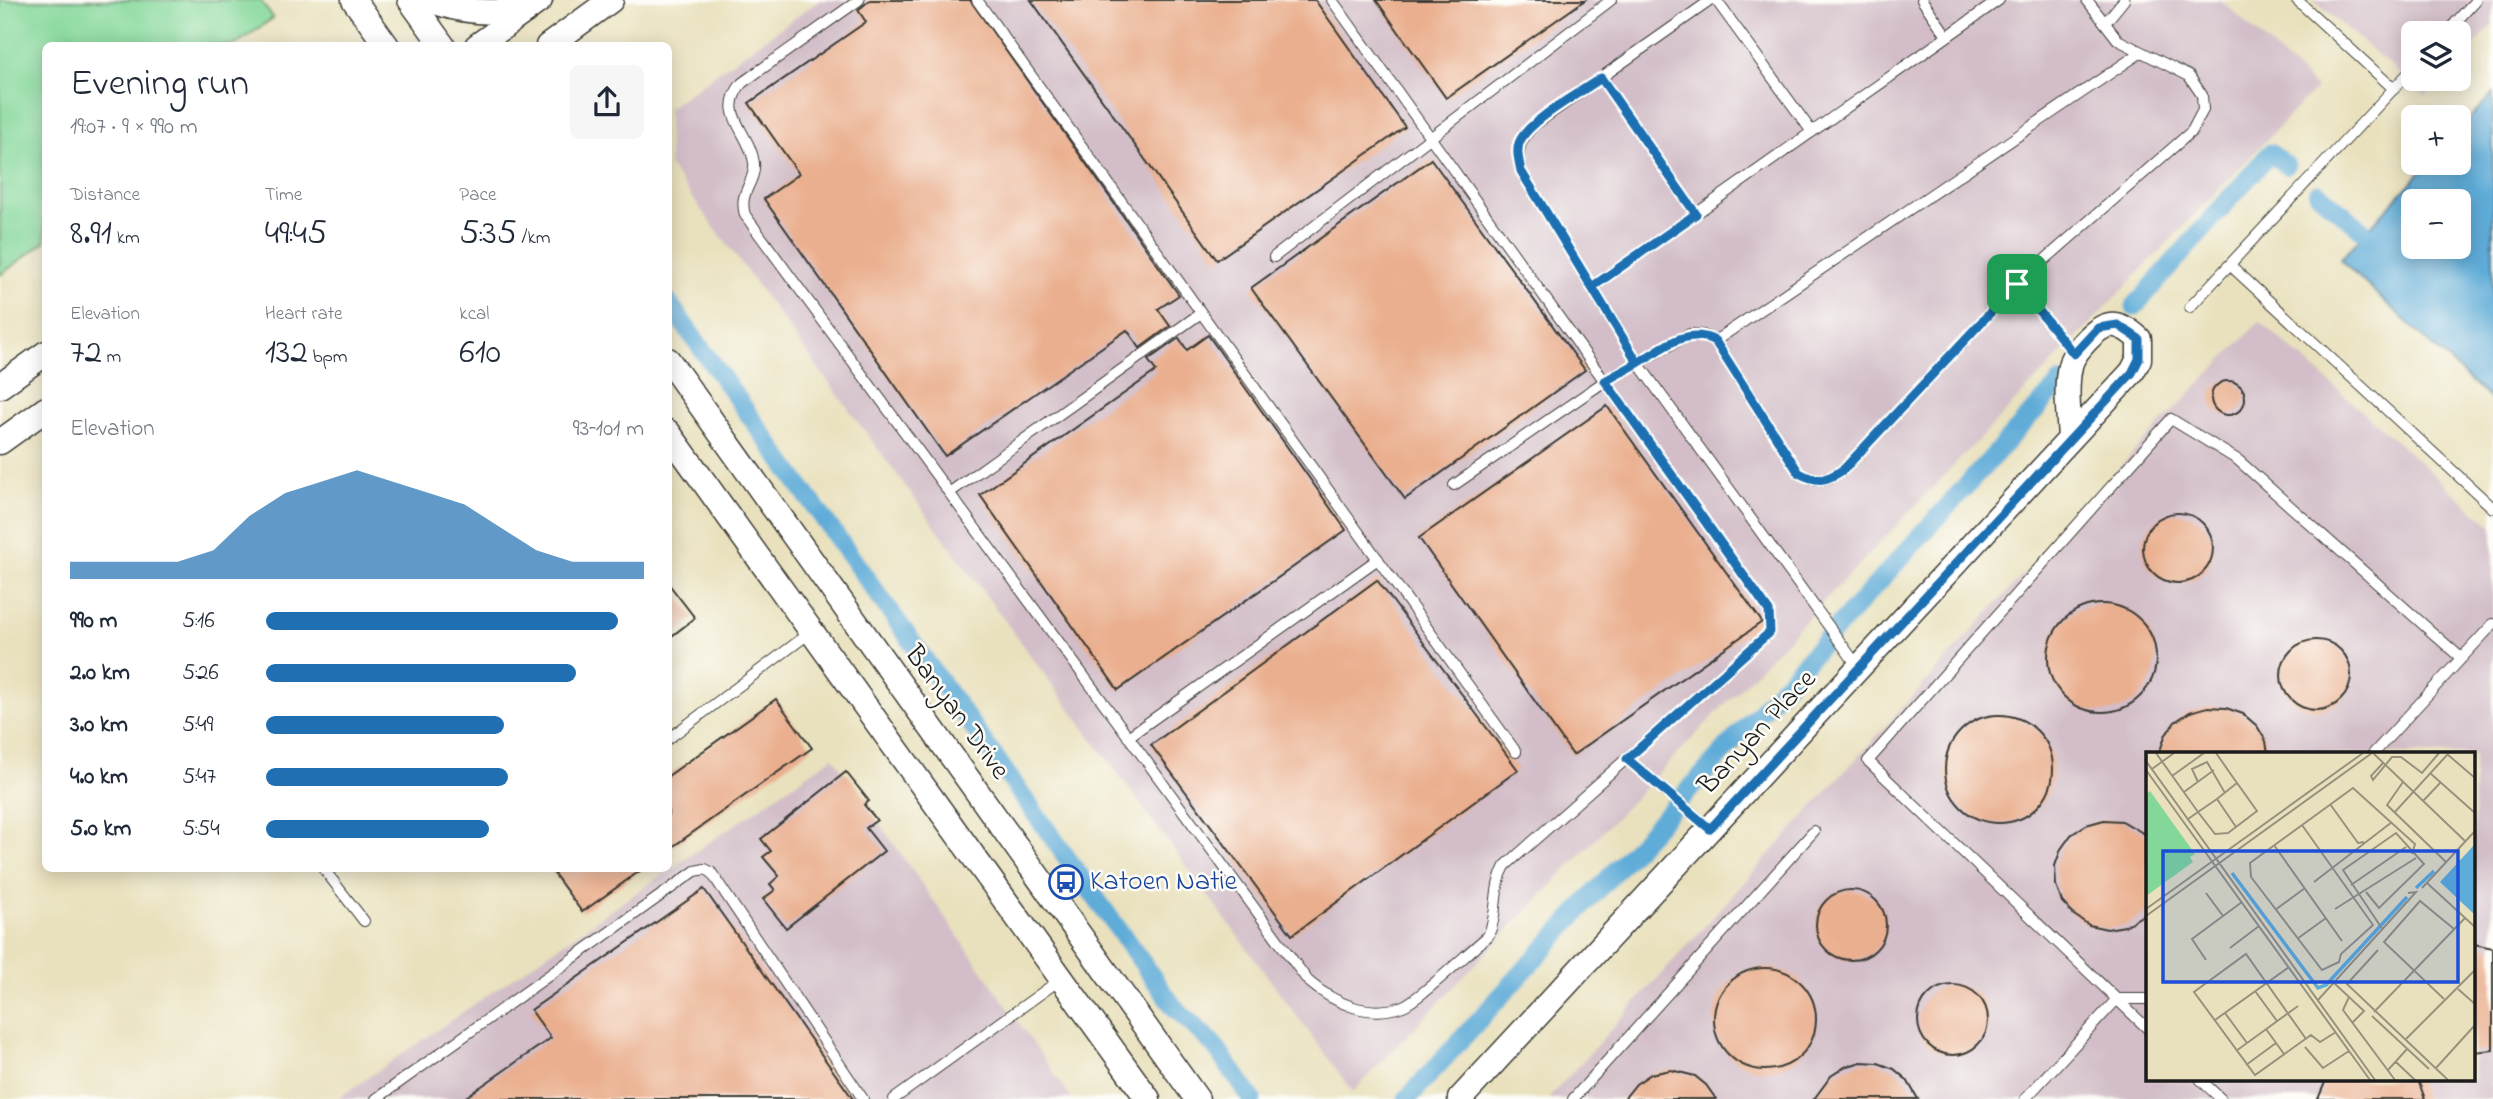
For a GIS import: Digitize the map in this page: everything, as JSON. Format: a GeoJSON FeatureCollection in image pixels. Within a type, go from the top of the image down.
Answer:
{"type":"FeatureCollection","features":[{"type":"Feature","properties":{"kind":"street"},"geometry":{"type":"LineString","coordinates":[[410,0],[440,42]]}},
{"type":"Feature","properties":{"kind":"street"},"geometry":{"type":"LineString","coordinates":[[430,0],[451,8],[484,13],[533,6]]}},
{"type":"Feature","properties":{"kind":"street"},"geometry":{"type":"LineString","coordinates":[[555,42],[611,0]]}},
{"type":"Feature","properties":{"kind":"street"},"geometry":{"type":"LineString","coordinates":[[483,42],[533,6]]}},
{"type":"Feature","properties":{"kind":"street"},"geometry":{"type":"LineString","coordinates":[[361,9],[367,42]]}},
{"type":"Feature","properties":{"kind":"street"},"geometry":{"type":"LineString","coordinates":[[361,9],[384,42]]}},
{"type":"Feature","properties":{"kind":"street","name":"Banyan Place"},"geometry":{"type":"LineString","coordinates":[[1460,1099],[1701,822],[1852,659],[2132,373],[2139,359],[2139,339],[2118,325],[2107,325],[2098,328],[2074,354]]}},
{"type":"Feature","properties":{"kind":"street"},"geometry":{"type":"LineString","coordinates":[[2070,439],[2069,367],[2074,354]]}},
{"type":"Feature","properties":{"kind":"street"},"geometry":{"type":"LineString","coordinates":[[0,386],[42,356]]}},
{"type":"Feature","properties":{"kind":"street","name":"Banyan Drive"},"geometry":{"type":"LineString","coordinates":[[672,366],[1197,1099]]}},
{"type":"Feature","properties":{"kind":"street"},"geometry":{"type":"LineString","coordinates":[[0,442],[42,412]]}},
{"type":"Feature","properties":{"kind":"street"},"geometry":{"type":"LineString","coordinates":[[672,438],[1148,1099]]}},
{"type":"Feature","properties":{"kind":"lane"},"geometry":{"type":"LineString","coordinates":[[859,0],[742,83],[733,95],[731,108],[754,161],[754,173],[741,203],[745,215],[1308,981],[1341,1004],[1370,1010],[1404,1005],[1488,936],[1495,922],[1498,878],[1505,866],[1770,632],[1772,622],[1769,611],[1332,0]]}},
{"type":"Feature","properties":{"kind":"lane"},"geometry":{"type":"LineString","coordinates":[[977,0],[1516,752]]}},
{"type":"Feature","properties":{"kind":"lane"},"geometry":{"type":"LineString","coordinates":[[1274,257],[1611,0]]}},
{"type":"Feature","properties":{"kind":"lane"},"geometry":{"type":"LineString","coordinates":[[1812,132],[1714,0],[1534,125],[1521,139],[1517,153],[1521,171],[1638,363],[1852,659]]}},
{"type":"Feature","properties":{"kind":"lane"},"geometry":{"type":"LineString","coordinates":[[1922,0],[1947,36]]}},
{"type":"Feature","properties":{"kind":"lane"},"geometry":{"type":"LineString","coordinates":[[1592,287],[1999,0]]}},
{"type":"Feature","properties":{"kind":"lane"},"geometry":{"type":"LineString","coordinates":[[1454,485],[1605,381],[1690,334],[1703,335],[1715,341],[1799,473],[1814,481],[1828,480],[1844,469],[2017,284],[2192,131],[2203,110],[2202,95],[2189,76],[2118,40],[2087,0]]}},
{"type":"Feature","properties":{"kind":"lane"},"geometry":{"type":"LineString","coordinates":[[2105,23],[2124,0]]}},
{"type":"Feature","properties":{"kind":"lane"},"geometry":{"type":"LineString","coordinates":[[2297,0],[2394,89]]}},
{"type":"Feature","properties":{"kind":"lane"},"geometry":{"type":"LineString","coordinates":[[2456,21],[2476,0]]}},
{"type":"Feature","properties":{"kind":"lane"},"geometry":{"type":"LineString","coordinates":[[1715,341],[2140,53]]}},
{"type":"Feature","properties":{"kind":"lane"},"geometry":{"type":"LineString","coordinates":[[1601,78],[1696,214]]}},
{"type":"Feature","properties":{"kind":"lane"},"geometry":{"type":"LineString","coordinates":[[2190,307],[2401,81]]}},
{"type":"Feature","properties":{"kind":"lane"},"geometry":{"type":"LineString","coordinates":[[2230,265],[2493,508]]}},
{"type":"Feature","properties":{"kind":"lane"},"geometry":{"type":"LineString","coordinates":[[2017,284],[2074,354]]}},
{"type":"Feature","properties":{"kind":"lane"},"geometry":{"type":"LineString","coordinates":[[949,493],[1201,313]]}},
{"type":"Feature","properties":{"kind":"lane"},"geometry":{"type":"LineString","coordinates":[[2146,1027],[1868,761],[2171,419],[2238,460],[2461,658]]}},
{"type":"Feature","properties":{"kind":"lane"},"geometry":{"type":"LineString","coordinates":[[1128,737],[1378,559]]}},
{"type":"Feature","properties":{"kind":"lane"},"geometry":{"type":"LineString","coordinates":[[2375,752],[2493,624]]}},
{"type":"Feature","properties":{"kind":"lane"},"geometry":{"type":"LineString","coordinates":[[672,736],[812,631]]}},
{"type":"Feature","properties":{"kind":"lane"},"geometry":{"type":"LineString","coordinates":[[1627,759],[1701,822]]}},
{"type":"Feature","properties":{"kind":"lane"},"geometry":{"type":"LineString","coordinates":[[1573,1099],[1814,831]]}},
{"type":"Feature","properties":{"kind":"lane"},"geometry":{"type":"LineString","coordinates":[[376,1099],[684,879],[705,869],[711,872],[863,1099]]}},
{"type":"Feature","properties":{"kind":"lane"},"geometry":{"type":"LineString","coordinates":[[326,872],[364,921]]}},
{"type":"Feature","properties":{"kind":"lane"},"geometry":{"type":"LineString","coordinates":[[894,1099],[1062,979]]}},
{"type":"Feature","properties":{"kind":"lane"},"geometry":{"type":"LineString","coordinates":[[2025,1099],[2117,999],[2146,999]]}},
{"type":"Feature","properties":{"kind":"lane"},"geometry":{"type":"LineString","coordinates":[[2203,1082],[2221,1099]]}},
{"type":"Feature","properties":{"kind":"shaded area"},"geometry":{"type":"Polygon","coordinates":[[[820,0],[2221,0],[2316,88],[1353,1092],[672,170],[672,105],[820,0]]]}},
{"type":"Feature","properties":{"kind":"shaded area"},"geometry":{"type":"Polygon","coordinates":[[[2313,0],[2493,0],[2493,24],[2471,48],[2471,21],[2401,21],[2401,75],[2313,0]]]}},
{"type":"Feature","properties":{"kind":"shaded area"},"geometry":{"type":"Polygon","coordinates":[[[2260,321],[2493,527],[2493,1099],[1548,1099],[2144,441],[2260,321]]]}},
{"type":"Feature","properties":{"kind":"shaded area"},"geometry":{"type":"Polygon","coordinates":[[[833,757],[1072,1099],[337,1099],[666,872],[672,872],[672,868],[833,757]]]}},
{"type":"Feature","properties":{"kind":"green space"},"geometry":{"type":"Polygon","coordinates":[[[0,0],[260,0],[273,18],[239,42],[42,42],[42,244],[0,275],[0,0]]]}},
{"type":"Feature","properties":{"kind":"water"},"geometry":{"type":"Polygon","coordinates":[[[2493,93],[2493,402],[2340,260],[2401,194],[2401,259],[2471,259],[2471,189],[2405,189],[2418,175],[2471,175],[2471,117],[2493,93]]]}},
{"type":"Feature","properties":{"kind":"building"},"geometry":{"type":"Polygon","coordinates":[[[870,0],[970,0],[1179,295],[1158,309],[1170,326],[1140,348],[1127,330],[945,456],[764,199],[799,174],[749,103],[866,22],[858,10],[870,0]]]}},
{"type":"Feature","properties":{"kind":"building"},"geometry":{"type":"Polygon","coordinates":[[[1031,0],[1315,0],[1405,127],[1217,260],[1031,0]]]}},
{"type":"Feature","properties":{"kind":"building"},"geometry":{"type":"Polygon","coordinates":[[[1376,0],[1585,0],[1446,98],[1376,0]]]}},
{"type":"Feature","properties":{"kind":"building"},"geometry":{"type":"Polygon","coordinates":[[[1431,159],[1585,370],[1405,499],[1251,288],[1431,159]]]}},
{"type":"Feature","properties":{"kind":"building"},"geometry":{"type":"Polygon","coordinates":[[[1208,335],[1346,530],[1118,690],[980,495],[1156,371],[1148,360],[1179,338],[1187,350],[1208,335]]]}},
{"type":"Feature","properties":{"kind":"building"},"geometry":{"type":"Polygon","coordinates":[[[2228,381],[2240,386],[2245,398],[2240,410],[2228,415],[2216,410],[2211,398],[2216,386],[2228,381]]]}},
{"type":"Feature","properties":{"kind":"building"},"geometry":{"type":"Polygon","coordinates":[[[1607,406],[1762,622],[1573,755],[1419,538],[1607,406]]]}},
{"type":"Feature","properties":{"kind":"building"},"geometry":{"type":"Polygon","coordinates":[[[2178,513],[2203,523],[2213,548],[2203,573],[2178,583],[2153,573],[2143,548],[2153,523],[2178,513]]]}},
{"type":"Feature","properties":{"kind":"building"},"geometry":{"type":"Polygon","coordinates":[[[1377,580],[1518,770],[1292,935],[1151,745],[1377,580]]]}},
{"type":"Feature","properties":{"kind":"building"},"geometry":{"type":"Polygon","coordinates":[[[672,588],[695,618],[672,636],[672,588]]]}},
{"type":"Feature","properties":{"kind":"building"},"geometry":{"type":"Polygon","coordinates":[[[2102,604],[2123,608],[2140,620],[2152,637],[2156,658],[2152,679],[2140,696],[2123,708],[2102,712],[2081,708],[2064,696],[2052,679],[2048,658],[2052,637],[2064,620],[2081,608],[2102,604]]]}},
{"type":"Feature","properties":{"kind":"building"},"geometry":{"type":"Polygon","coordinates":[[[2316,640],[2341,650],[2351,675],[2341,700],[2316,710],[2291,700],[2281,675],[2291,650],[2316,640]]]}},
{"type":"Feature","properties":{"kind":"building"},"geometry":{"type":"Polygon","coordinates":[[[776,699],[812,748],[672,847],[672,773],[776,699]]]}},
{"type":"Feature","properties":{"kind":"building"},"geometry":{"type":"Polygon","coordinates":[[[2208,707],[2226,708],[2243,714],[2257,726],[2266,741],[2268,752],[2160,752],[2165,736],[2175,722],[2190,712],[2208,707]]]}},
{"type":"Feature","properties":{"kind":"building"},"geometry":{"type":"Polygon","coordinates":[[[1999,715],[2020,719],[2037,731],[2049,748],[2053,769],[2049,790],[2037,807],[2020,819],[1999,823],[1978,819],[1961,807],[1949,790],[1945,769],[1949,748],[1961,731],[1978,719],[1999,715]]]}},
{"type":"Feature","properties":{"kind":"building"},"geometry":{"type":"Polygon","coordinates":[[[846,772],[869,801],[864,805],[877,820],[866,828],[884,851],[786,928],[763,899],[775,890],[770,884],[779,876],[763,857],[771,851],[761,839],[846,772]]]}},
{"type":"Feature","properties":{"kind":"building"},"geometry":{"type":"Polygon","coordinates":[[[2104,820],[2122,821],[2146,835],[2146,913],[2125,926],[2107,929],[2089,925],[2074,915],[2062,902],[2056,885],[2055,866],[2061,849],[2071,835],[2086,825],[2104,820]]]}},
{"type":"Feature","properties":{"kind":"building"},"geometry":{"type":"Polygon","coordinates":[[[553,872],[638,872],[582,912],[553,872]]]}},
{"type":"Feature","properties":{"kind":"building"},"geometry":{"type":"Polygon","coordinates":[[[704,889],[853,1099],[463,1099],[551,1038],[531,1010],[704,889]]]}},
{"type":"Feature","properties":{"kind":"building"},"geometry":{"type":"Polygon","coordinates":[[[1851,890],[1876,900],[1886,925],[1876,950],[1851,960],[1826,950],[1816,925],[1826,900],[1851,890]]]}},
{"type":"Feature","properties":{"kind":"building"},"geometry":{"type":"Polygon","coordinates":[[[2476,944],[2493,948],[2493,1050],[2476,1052],[2476,944]]]}},
{"type":"Feature","properties":{"kind":"building"},"geometry":{"type":"Polygon","coordinates":[[[1765,968],[1784,972],[1801,983],[1812,1000],[1816,1019],[1812,1038],[1801,1055],[1784,1066],[1765,1070],[1746,1066],[1729,1055],[1718,1038],[1714,1019],[1718,1000],[1729,983],[1746,972],[1765,968]]]}},
{"type":"Feature","properties":{"kind":"building"},"geometry":{"type":"Polygon","coordinates":[[[1953,985],[1978,995],[1988,1020],[1978,1045],[1953,1055],[1928,1045],[1918,1020],[1928,995],[1953,985]]]}},
{"type":"Feature","properties":{"kind":"building"},"geometry":{"type":"Polygon","coordinates":[[[1861,1062],[1878,1063],[1894,1069],[1907,1080],[1918,1099],[1814,1099],[1831,1076],[1845,1067],[1861,1062]]]}},
{"type":"Feature","properties":{"kind":"building"},"geometry":{"type":"Polygon","coordinates":[[[1671,1070],[1695,1076],[1716,1099],[1624,1099],[1636,1084],[1651,1074],[1671,1070]]]}},
{"type":"Feature","properties":{"kind":"building"},"geometry":{"type":"Polygon","coordinates":[[[2325,1082],[2419,1082],[2425,1099],[2318,1099],[2325,1082]]]}},
{"type":"Feature","properties":{"kind":"waterway"},"geometry":{"type":"LineString","coordinates":[[2134,307],[2270,153],[2286,165]]}},
{"type":"Feature","properties":{"kind":"waterway"},"geometry":{"type":"LineString","coordinates":[[2318,193],[2362,230]]}},
{"type":"Feature","properties":{"kind":"waterway"},"geometry":{"type":"LineString","coordinates":[[672,308],[1174,1007],[1213,1044],[1252,1099]]}},
{"type":"Feature","properties":{"kind":"waterway"},"geometry":{"type":"LineString","coordinates":[[1407,1099],[2060,383]]}},
{"type":"Feature","properties":{"kind":"place","name":"Katoen Natie"},"geometry":{"type":"Point","coordinates":[1066,882]}},
{"type":"Feature","properties":{"kind":"route"},"geometry":{"type":"LineString","coordinates":[[2017,284],[1844,469],[1828,480],[1814,481],[1799,473],[1715,341],[1703,335],[1690,334],[1638,363],[1592,287],[1696,214],[1601,78],[1534,125],[1521,139],[1517,153],[1521,171],[1638,363],[1605,381],[1769,611],[1772,622],[1770,632],[1627,759],[1710,829],[2132,373],[2140,350],[2139,339],[2128,329],[2118,325],[2098,328],[2074,354],[2017,284]]}}]}
